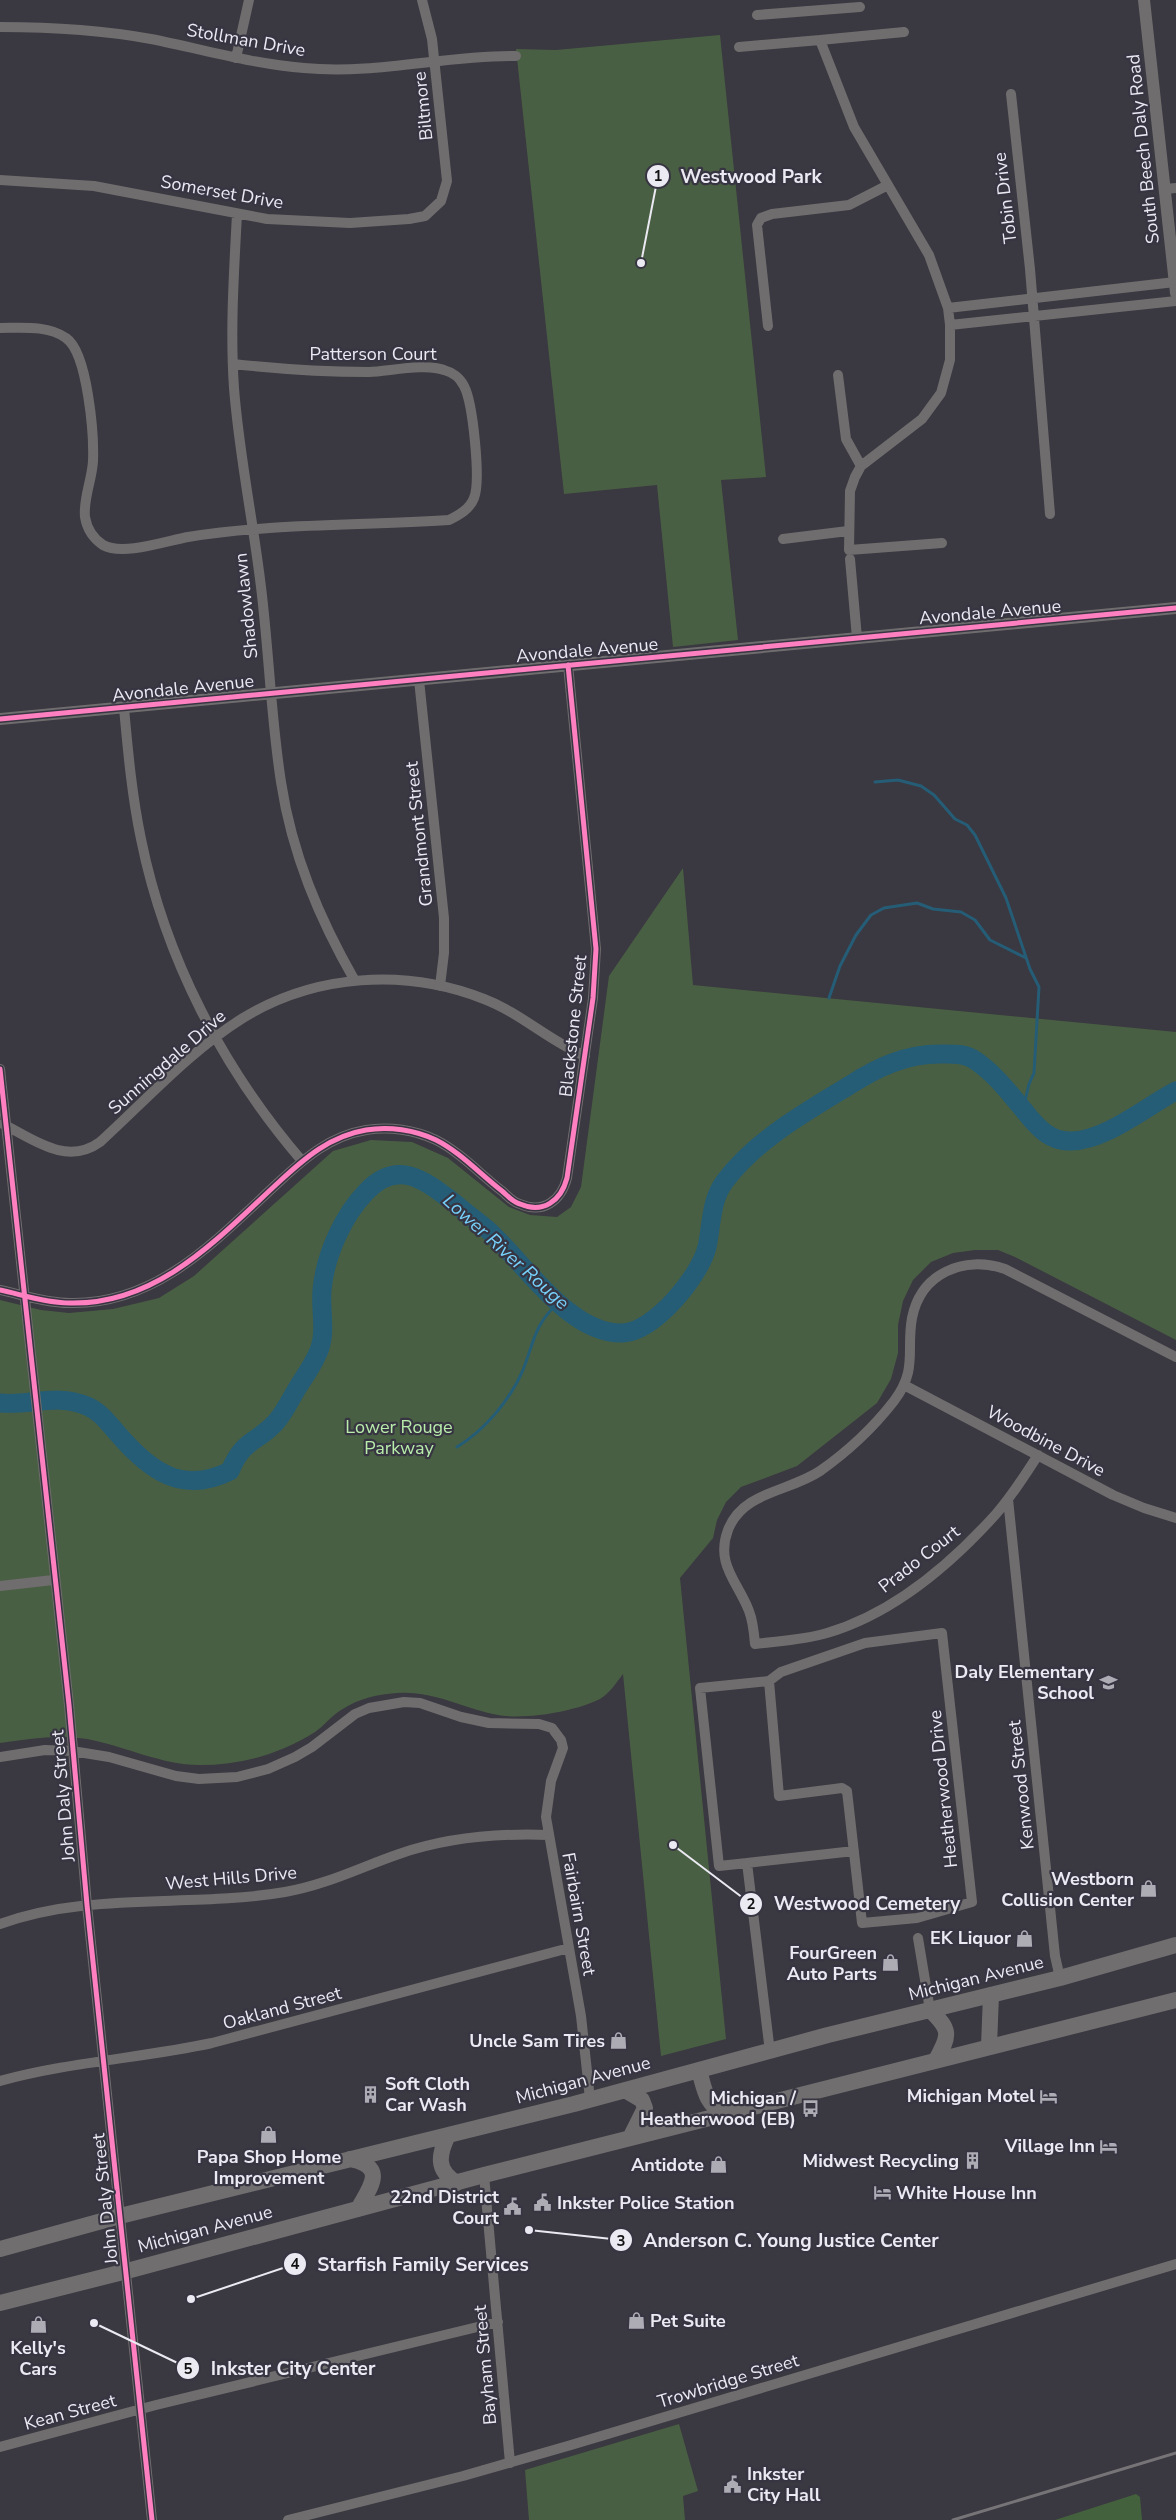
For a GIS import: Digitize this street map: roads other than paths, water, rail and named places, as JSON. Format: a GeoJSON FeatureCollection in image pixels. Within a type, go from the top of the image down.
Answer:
{"type":"FeatureCollection","features":[{"type":"Feature","properties":{"kind":"main road","name":"Michigan Avenue"},"geometry":{"type":"LineString","coordinates":[[0,2249],[120,2216],[590,2099],[1060,1978],[1176,1945]]}},
{"type":"Feature","properties":{"kind":"main road"},"geometry":{"type":"LineString","coordinates":[[989,2046],[991,1995]]}},
{"type":"Feature","properties":{"kind":"main road","name":"Michigan Avenue"},"geometry":{"type":"LineString","coordinates":[[0,2303],[630,2138],[1176,2000]]}},
{"type":"Feature","properties":{"kind":"main road"},"geometry":{"type":"LineString","coordinates":[[930,2010],[944,2023],[946,2029],[946,2042],[936,2060]]}},
{"type":"Feature","properties":{"kind":"main road"},"geometry":{"type":"LineString","coordinates":[[699,2070],[707,2098],[712,2106],[724,2114]]}},
{"type":"Feature","properties":{"kind":"main road"},"geometry":{"type":"LineString","coordinates":[[625,2090],[642,2100],[645,2108],[630,2138]]}},
{"type":"Feature","properties":{"kind":"main road"},"geometry":{"type":"LineString","coordinates":[[448,2134],[441,2150],[440,2165],[449,2178],[457,2183]]}},
{"type":"Feature","properties":{"kind":"main road"},"geometry":{"type":"LineString","coordinates":[[350,2158],[368,2166],[374,2177],[373,2184],[358,2209]]}},
{"type":"Feature","properties":{"kind":"street"},"geometry":{"type":"LineString","coordinates":[[236,58],[248,0]]}},
{"type":"Feature","properties":{"kind":"street","name":"Biltmore"},"geometry":{"type":"LineString","coordinates":[[422,0],[435,63],[447,181],[445,194],[437,208]]}},
{"type":"Feature","properties":{"kind":"street"},"geometry":{"type":"LineString","coordinates":[[797,0],[798,11]]}},
{"type":"Feature","properties":{"kind":"street","name":"South Beech Daly Road"},"geometry":{"type":"LineString","coordinates":[[1144,0],[1170,189],[1175,288]]}},
{"type":"Feature","properties":{"kind":"street"},"geometry":{"type":"LineString","coordinates":[[757,16],[860,7]]}},
{"type":"Feature","properties":{"kind":"street","name":"Stollman Drive"},"geometry":{"type":"LineString","coordinates":[[0,27],[110,33],[282,66],[326,70],[381,69],[496,56],[516,56]]}},
{"type":"Feature","properties":{"kind":"street"},"geometry":{"type":"LineString","coordinates":[[739,47],[904,32]]}},
{"type":"Feature","properties":{"kind":"street"},"geometry":{"type":"LineString","coordinates":[[820,40],[854,127],[929,254],[948,308],[950,325],[950,360],[941,393],[922,419],[861,466],[850,491],[849,550],[942,543]]}},
{"type":"Feature","properties":{"kind":"street","name":"Tobin Drive"},"geometry":{"type":"LineString","coordinates":[[1011,94],[1035,316],[1050,514]]}},
{"type":"Feature","properties":{"kind":"street","name":"Somerset Drive"},"geometry":{"type":"LineString","coordinates":[[0,180],[94,186],[237,214],[293,221],[350,223],[420,218],[437,208]]}},
{"type":"Feature","properties":{"kind":"street"},"geometry":{"type":"LineString","coordinates":[[768,326],[757,225],[762,218],[772,214],[849,205],[888,185]]}},
{"type":"Feature","properties":{"kind":"street","name":"Shadowlawn"},"geometry":{"type":"LineString","coordinates":[[237,214],[233,364],[240,441],[254,529],[273,693],[281,784],[296,847],[321,916],[355,980]]}},
{"type":"Feature","properties":{"kind":"street"},"geometry":{"type":"LineString","coordinates":[[948,308],[1033,298],[1175,288]]}},
{"type":"Feature","properties":{"kind":"street"},"geometry":{"type":"LineString","coordinates":[[950,325],[1176,301]]}},
{"type":"Feature","properties":{"kind":"street","name":"Patterson Court"},"geometry":{"type":"LineString","coordinates":[[0,328],[52,331],[67,338],[74,346],[83,375],[92,425],[93,462],[85,519],[98,541],[114,549],[200,535],[254,529],[449,520],[457,516],[474,498],[477,480],[468,396],[459,379],[439,368],[318,372],[233,364]]}},
{"type":"Feature","properties":{"kind":"street"},"geometry":{"type":"LineString","coordinates":[[838,375],[846,439],[861,466]]}},
{"type":"Feature","properties":{"kind":"street"},"geometry":{"type":"LineString","coordinates":[[783,539],[848,531]]}},
{"type":"Feature","properties":{"kind":"street"},"geometry":{"type":"LineString","coordinates":[[850,559],[857,638]]}},
{"type":"Feature","properties":{"kind":"street","name":"Avondale Avenue"},"geometry":{"type":"LineString","coordinates":[[0,719],[1176,608]]}},
{"type":"Feature","properties":{"kind":"street","name":"Blackstone Street"},"geometry":{"type":"LineString","coordinates":[[302,1161],[334,1140],[351,1133],[376,1129],[402,1130],[426,1136],[446,1146],[521,1205],[532,1208],[546,1206],[557,1199],[565,1186],[593,998],[595,926],[568,665]]}},
{"type":"Feature","properties":{"kind":"street","name":"Grandmont Street"},"geometry":{"type":"LineString","coordinates":[[419,680],[444,918],[444,953],[440,986]]}},
{"type":"Feature","properties":{"kind":"street"},"geometry":{"type":"LineString","coordinates":[[0,1290],[56,1302],[87,1303],[117,1298],[144,1289],[175,1272],[204,1251],[302,1161],[256,1104],[216,1038],[178,960],[151,882],[135,807],[124,708]]}},
{"type":"Feature","properties":{"kind":"street","name":"Sunningdale Drive"},"geometry":{"type":"LineString","coordinates":[[3,1124],[58,1151],[72,1153],[88,1150],[100,1142],[216,1038],[244,1018],[280,1000],[316,988],[355,980],[400,980],[463,991],[505,1008],[572,1050],[585,1056]]}},
{"type":"Feature","properties":{"kind":"street","name":"John Daly Street"},"geometry":{"type":"LineString","coordinates":[[0,1069],[3,1124],[25,1295],[53,1580],[152,2520]]}},
{"type":"Feature","properties":{"kind":"street"},"geometry":{"type":"LineString","coordinates":[[904,1385],[911,1360],[912,1318],[920,1297],[930,1283],[946,1272],[961,1265],[975,1263],[992,1264],[1005,1269],[1176,1357]]}},
{"type":"Feature","properties":{"kind":"street","name":"Woodbine Drive"},"geometry":{"type":"LineString","coordinates":[[904,1385],[1114,1495],[1144,1508],[1176,1518]]}},
{"type":"Feature","properties":{"kind":"street","name":"Prado Court"},"geometry":{"type":"LineString","coordinates":[[904,1385],[879,1419],[836,1458],[802,1481],[754,1500],[743,1508],[732,1521],[724,1542],[724,1562],[729,1576],[749,1610],[756,1644],[795,1640],[842,1628],[884,1607],[918,1585],[950,1559],[991,1520],[1038,1455]]}},
{"type":"Feature","properties":{"kind":"street","name":"Kenwood Street"},"geometry":{"type":"LineString","coordinates":[[1008,1499],[1055,1956],[1060,1978]]}},
{"type":"Feature","properties":{"kind":"street"},"geometry":{"type":"LineString","coordinates":[[0,1586],[53,1580]]}},
{"type":"Feature","properties":{"kind":"street","name":"Heatherwood Drive"},"geometry":{"type":"LineString","coordinates":[[746,1863],[719,1866],[700,1688],[769,1681],[781,1672],[865,1643],[942,1633],[972,1902],[917,1918],[862,1923],[847,1791],[842,1788],[779,1796],[769,1681]]}},
{"type":"Feature","properties":{"kind":"street","name":"Fairbairn Street"},"geometry":{"type":"LineString","coordinates":[[72,1751],[109,1757],[176,1776],[199,1779],[237,1777],[268,1769],[312,1747],[355,1714],[378,1706],[404,1702],[420,1703],[488,1723],[544,1725],[552,1728],[559,1736],[563,1748],[548,1797],[546,1817],[581,2016],[590,2099]]}},
{"type":"Feature","properties":{"kind":"street"},"geometry":{"type":"LineString","coordinates":[[0,1757],[38,1750],[72,1751]]}},
{"type":"Feature","properties":{"kind":"street","name":"West Hills Drive"},"geometry":{"type":"LineString","coordinates":[[0,1924],[30,1914],[87,1905],[283,1893],[329,1882],[400,1853],[445,1841],[494,1835],[549,1836]]}},
{"type":"Feature","properties":{"kind":"street"},"geometry":{"type":"LineString","coordinates":[[770,2052],[746,1863],[854,1851]]}},
{"type":"Feature","properties":{"kind":"street"},"geometry":{"type":"LineString","coordinates":[[918,1938],[930,2010]]}},
{"type":"Feature","properties":{"kind":"street","name":"Oakland Street"},"geometry":{"type":"LineString","coordinates":[[0,2081],[46,2070],[166,2053],[212,2043],[569,1948]]}},
{"type":"Feature","properties":{"kind":"street","name":"Bayham Street"},"geometry":{"type":"LineString","coordinates":[[484,2176],[510,2463]]}},
{"type":"Feature","properties":{"kind":"street","name":"Trowbridge Street"},"geometry":{"type":"LineString","coordinates":[[288,2520],[510,2463],[1176,2264]]}},
{"type":"Feature","properties":{"kind":"street","name":"Kean Street"},"geometry":{"type":"LineString","coordinates":[[0,2447],[141,2410],[498,2322]]}},
{"type":"Feature","properties":{"kind":"waterway"},"geometry":{"type":"LineString","coordinates":[[875,782],[898,780],[921,786],[934,795],[955,819],[967,825],[975,835],[1006,898],[1030,969],[1039,987],[1034,1073],[1029,1084],[1023,1110]]}},
{"type":"Feature","properties":{"kind":"waterway"},"geometry":{"type":"LineString","coordinates":[[829,998],[840,966],[856,935],[871,915],[884,908],[917,903],[933,909],[961,912],[975,920],[990,940],[1026,958]]}},
{"type":"Feature","properties":{"kind":"waterway","name":"Lower River Rouge"},"geometry":{"type":"LineString","coordinates":[[0,1403],[54,1400],[76,1402],[87,1406],[101,1415],[142,1459],[155,1468],[182,1480],[197,1481],[213,1478],[230,1471],[235,1460],[245,1447],[276,1422],[312,1365],[322,1341],[322,1290],[331,1250],[343,1224],[358,1201],[379,1181],[391,1176],[413,1177],[435,1189],[489,1231],[549,1295],[567,1310],[603,1331],[623,1333],[636,1330],[649,1323],[662,1313],[686,1286],[703,1259],[707,1247],[712,1213],[720,1189],[738,1166],[783,1127],[816,1105],[882,1067],[916,1056],[957,1054],[969,1057],[981,1064],[995,1077],[1040,1129],[1051,1137],[1064,1141],[1084,1139],[1112,1129],[1176,1091]]}},
{"type":"Feature","properties":{"kind":"waterway"},"geometry":{"type":"LineString","coordinates":[[457,1447],[487,1423],[504,1403],[518,1381],[539,1326],[558,1303]]}},
{"type":"Feature","properties":{"kind":"railway"},"geometry":{"type":"LineString","coordinates":[[953,2520],[1176,2453]]}},
{"type":"Feature","properties":{"kind":"place","name":"Westwood Park"},"geometry":{"type":"Point","coordinates":[641,263]}},
{"type":"Feature","properties":{"kind":"place","name":"Daly Elementary School"},"geometry":{"type":"Point","coordinates":[1108,1682]}},
{"type":"Feature","properties":{"kind":"place","name":"Westwood Cemetery"},"geometry":{"type":"Point","coordinates":[673,1845]}},
{"type":"Feature","properties":{"kind":"place","name":"Westborn Collision Center"},"geometry":{"type":"Point","coordinates":[1148,1889]}},
{"type":"Feature","properties":{"kind":"place","name":"EK Liquor"},"geometry":{"type":"Point","coordinates":[1025,1938]}},
{"type":"Feature","properties":{"kind":"place","name":"FourGreen Auto Parts"},"geometry":{"type":"Point","coordinates":[891,1963]}},
{"type":"Feature","properties":{"kind":"place","name":"Uncle Sam Tires"},"geometry":{"type":"Point","coordinates":[619,2041]}},
{"type":"Feature","properties":{"kind":"place","name":"Soft Cloth Car Wash"},"geometry":{"type":"Point","coordinates":[371,2094]}},
{"type":"Feature","properties":{"kind":"place","name":"Michigan Motel"},"geometry":{"type":"Point","coordinates":[1049,2096]}},
{"type":"Feature","properties":{"kind":"place","name":"Michigan / Heatherwood (EB)"},"geometry":{"type":"Point","coordinates":[810,2108]}},
{"type":"Feature","properties":{"kind":"place","name":"Papa Shop Home Improvement"},"geometry":{"type":"Point","coordinates":[269,2134]}},
{"type":"Feature","properties":{"kind":"place","name":"Village Inn"},"geometry":{"type":"Point","coordinates":[1109,2146]}},
{"type":"Feature","properties":{"kind":"place","name":"Midwest Recycling"},"geometry":{"type":"Point","coordinates":[973,2161]}},
{"type":"Feature","properties":{"kind":"place","name":"Antidote"},"geometry":{"type":"Point","coordinates":[718,2165]}},
{"type":"Feature","properties":{"kind":"place","name":"White House Inn"},"geometry":{"type":"Point","coordinates":[882,2193]}},
{"type":"Feature","properties":{"kind":"place","name":"Inkster Police Station"},"geometry":{"type":"Point","coordinates":[543,2203]}},
{"type":"Feature","properties":{"kind":"place","name":"22nd District Court"},"geometry":{"type":"Point","coordinates":[513,2207]}},
{"type":"Feature","properties":{"kind":"place","name":"Anderson C. Young Justice Center"},"geometry":{"type":"Point","coordinates":[529,2230]}},
{"type":"Feature","properties":{"kind":"place","name":"Starfish Family Services"},"geometry":{"type":"Point","coordinates":[191,2299]}},
{"type":"Feature","properties":{"kind":"place","name":"Pet Suite"},"geometry":{"type":"Point","coordinates":[636,2321]}},
{"type":"Feature","properties":{"kind":"place","name":"Inkster City Center"},"geometry":{"type":"Point","coordinates":[94,2323]}},
{"type":"Feature","properties":{"kind":"place","name":"Kelly's Cars"},"geometry":{"type":"Point","coordinates":[38,2325]}},
{"type":"Feature","properties":{"kind":"place","name":"Inkster City Hall"},"geometry":{"type":"Point","coordinates":[733,2484]}},
{"type":"Feature","properties":{"kind":"park label","name":"Lower Rouge Parkway"},"geometry":{"type":"Point","coordinates":[399,1437]}}]}
